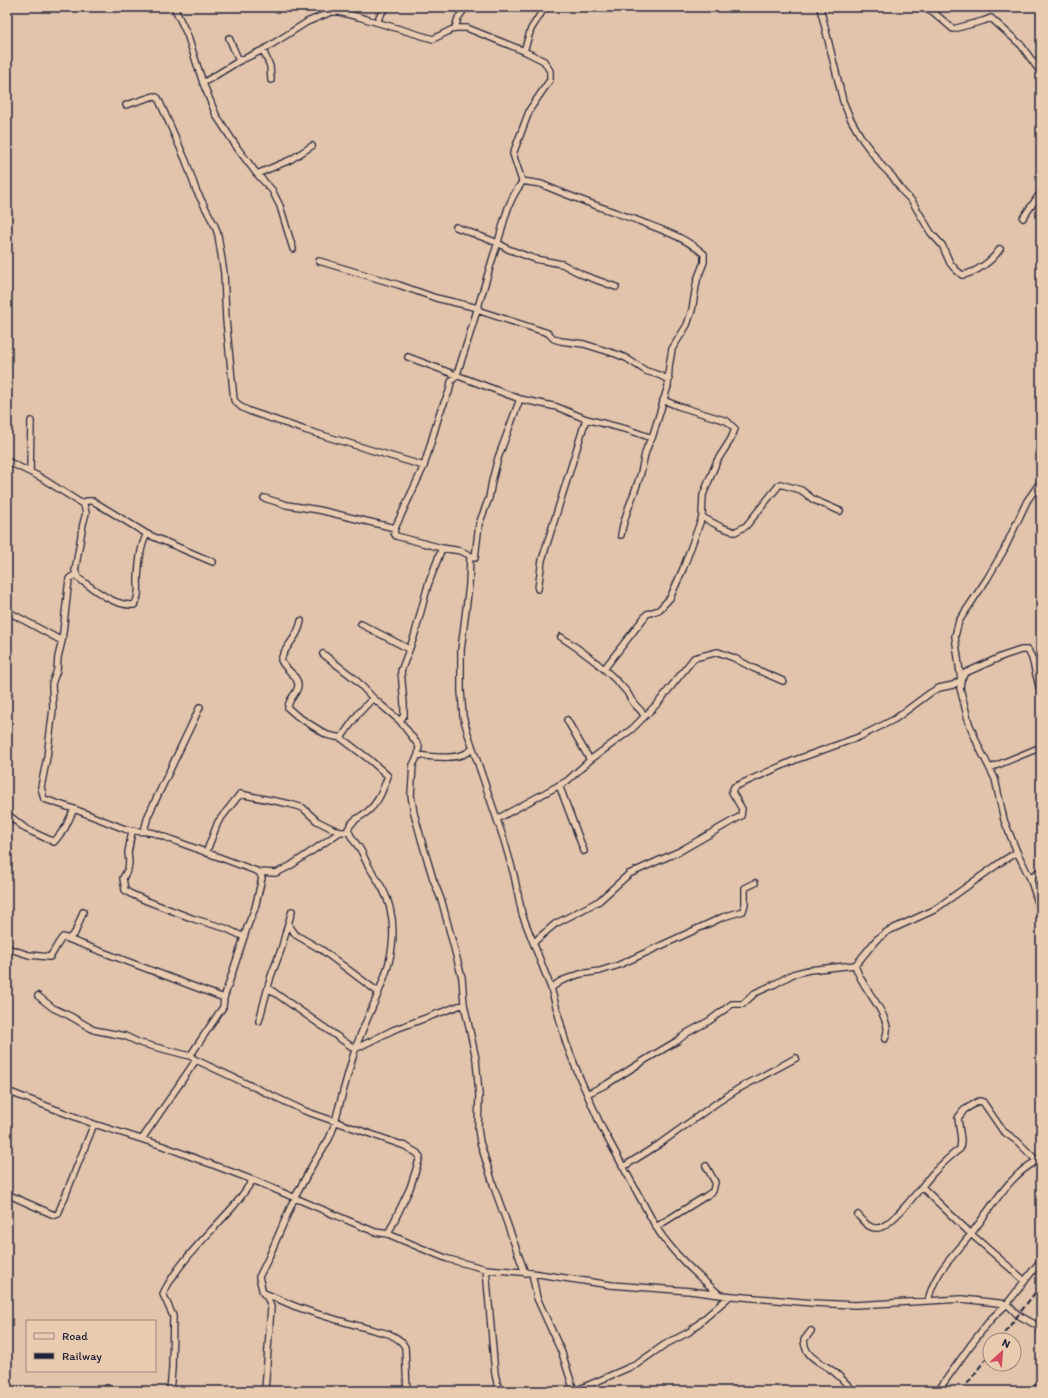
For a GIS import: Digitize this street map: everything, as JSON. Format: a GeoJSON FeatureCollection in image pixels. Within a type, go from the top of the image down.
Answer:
{"type":"FeatureCollection","features":[{"type":"Feature","properties":{"kind":"street"},"geometry":{"type":"LineString","coordinates":[[174,7],[187,34],[216,116],[257,174],[272,190],[280,206],[293,249]]}},
{"type":"Feature","properties":{"kind":"street"},"geometry":{"type":"LineString","coordinates":[[378,22],[386,7]]}},
{"type":"Feature","properties":{"kind":"street"},"geometry":{"type":"LineString","coordinates":[[455,28],[458,18],[466,7]]}},
{"type":"Feature","properties":{"kind":"street"},"geometry":{"type":"LineString","coordinates":[[524,51],[532,29],[545,7]]}},
{"type":"Feature","properties":{"kind":"street"},"geometry":{"type":"LineString","coordinates":[[820,7],[843,101],[850,118],[862,139],[882,166],[912,201],[931,233],[942,245],[950,263],[962,275],[969,274],[987,262],[1000,249]]}},
{"type":"Feature","properties":{"kind":"street"},"geometry":{"type":"LineString","coordinates":[[917,7],[932,12],[953,29],[991,18],[1021,45],[1041,73]]}},
{"type":"Feature","properties":{"kind":"street"},"geometry":{"type":"LineString","coordinates":[[203,82],[239,61],[263,50],[307,22],[331,12],[339,12],[378,22],[433,39],[455,28],[467,28],[524,51],[544,61],[550,71],[550,80],[530,109],[513,154],[522,181],[508,207],[457,374],[451,382],[449,392],[440,412],[424,466],[394,533],[396,536],[442,548],[461,551],[475,558]]}},
{"type":"Feature","properties":{"kind":"street"},"geometry":{"type":"LineString","coordinates":[[229,38],[239,61]]}},
{"type":"Feature","properties":{"kind":"street"},"geometry":{"type":"LineString","coordinates":[[263,50],[270,66],[271,80]]}},
{"type":"Feature","properties":{"kind":"street"},"geometry":{"type":"LineString","coordinates":[[126,105],[154,96],[158,98],[188,167],[196,190],[215,226],[218,235],[224,273],[226,320],[234,400],[237,404],[249,411],[290,425],[424,466]]}},
{"type":"Feature","properties":{"kind":"street"},"geometry":{"type":"LineString","coordinates":[[257,174],[290,160],[312,146]]}},
{"type":"Feature","properties":{"kind":"street"},"geometry":{"type":"LineString","coordinates":[[522,181],[541,184],[662,230],[684,239],[704,254],[704,262],[697,280],[687,325],[672,349],[669,367],[669,380],[664,400],[652,438],[647,445],[639,479],[629,506],[621,535]]}},
{"type":"Feature","properties":{"kind":"street"},"geometry":{"type":"LineString","coordinates":[[1022,218],[1041,192]]}},
{"type":"Feature","properties":{"kind":"street"},"geometry":{"type":"LineString","coordinates":[[456,227],[535,259],[562,264],[582,275],[616,287]]}},
{"type":"Feature","properties":{"kind":"street"},"geometry":{"type":"LineString","coordinates":[[319,261],[399,285],[436,298],[478,308],[480,311],[502,319],[548,333],[554,339],[584,344],[626,358],[642,369],[669,380]]}},
{"type":"Feature","properties":{"kind":"street"},"geometry":{"type":"LineString","coordinates":[[408,357],[457,374],[498,392],[520,399],[557,407],[586,419],[629,430],[652,438]]}},
{"type":"Feature","properties":{"kind":"street"},"geometry":{"type":"LineString","coordinates":[[475,558],[479,524],[489,498],[498,458],[520,399]]}},
{"type":"Feature","properties":{"kind":"street"},"geometry":{"type":"LineString","coordinates":[[604,669],[647,614],[659,610],[670,598],[683,569],[702,517],[703,495],[717,461],[731,439],[735,428],[727,421],[678,406],[664,400]]}},
{"type":"Feature","properties":{"kind":"street"},"geometry":{"type":"LineString","coordinates":[[538,589],[542,560],[586,419]]}},
{"type":"Feature","properties":{"kind":"street"},"geometry":{"type":"LineString","coordinates":[[30,472],[31,421]]}},
{"type":"Feature","properties":{"kind":"street"},"geometry":{"type":"LineString","coordinates":[[7,461],[30,472],[84,505],[86,513],[75,571],[78,574],[78,578],[103,595],[124,605],[134,605],[137,600],[142,545],[147,534]]}},
{"type":"Feature","properties":{"kind":"street"},"geometry":{"type":"LineString","coordinates":[[1041,481],[1027,501],[1004,550],[959,621],[955,636],[960,688],[969,723],[995,779],[1004,820],[1017,852],[1030,878],[1041,912]]}},
{"type":"Feature","properties":{"kind":"street"},"geometry":{"type":"LineString","coordinates":[[702,517],[721,527],[735,532],[746,526],[780,484],[801,490],[814,500],[840,511]]}},
{"type":"Feature","properties":{"kind":"street"},"geometry":{"type":"LineString","coordinates":[[264,498],[287,505],[319,510],[395,528]]}},
{"type":"Feature","properties":{"kind":"street"},"geometry":{"type":"LineString","coordinates":[[81,503],[93,501],[147,534],[213,562]]}},
{"type":"Feature","properties":{"kind":"street"},"geometry":{"type":"LineString","coordinates":[[400,721],[404,716],[404,704],[400,671],[409,649],[428,585],[442,548]]}},
{"type":"Feature","properties":{"kind":"street"},"geometry":{"type":"LineString","coordinates":[[475,558],[470,556],[461,657],[463,716],[472,749],[497,819],[514,875],[522,914],[551,988],[566,1043],[602,1128],[656,1227],[666,1242],[692,1270],[721,1295]]}},
{"type":"Feature","properties":{"kind":"street"},"geometry":{"type":"LineString","coordinates":[[78,574],[71,577],[68,584],[62,641],[58,657],[57,670],[52,684],[53,709],[47,757],[41,787],[44,799],[74,808],[132,831],[144,831],[175,841],[260,872],[276,873],[290,866],[340,832]]}},
{"type":"Feature","properties":{"kind":"street"},"geometry":{"type":"LineString","coordinates":[[7,611],[62,641]]}},
{"type":"Feature","properties":{"kind":"street"},"geometry":{"type":"LineString","coordinates":[[265,1391],[271,1307],[264,1293],[259,1277],[294,1198],[329,1139],[356,1050],[391,958],[394,937],[390,909],[381,884],[348,832],[350,823],[367,812],[379,800],[388,776],[341,738],[327,735],[297,716],[288,708],[289,701],[295,694],[298,684],[297,680],[285,667],[281,660],[283,653],[295,638],[301,621]]}},
{"type":"Feature","properties":{"kind":"street"},"geometry":{"type":"LineString","coordinates":[[361,624],[409,649]]}},
{"type":"Feature","properties":{"kind":"street"},"geometry":{"type":"LineString","coordinates":[[561,637],[604,669],[627,692],[644,716]]}},
{"type":"Feature","properties":{"kind":"street"},"geometry":{"type":"LineString","coordinates":[[534,942],[555,924],[599,901],[629,874],[680,851],[741,816],[742,809],[732,792],[734,787],[796,760],[870,732],[895,719],[930,693],[939,688],[953,685],[960,680],[965,673],[1003,656],[1020,650],[1028,650],[1032,658],[1041,695]]}},
{"type":"Feature","properties":{"kind":"street"},"geometry":{"type":"LineString","coordinates":[[497,819],[567,781],[590,760],[632,729],[658,703],[694,658],[718,652],[783,680]]}},
{"type":"Feature","properties":{"kind":"street"},"geometry":{"type":"LineString","coordinates":[[323,654],[354,678],[373,698],[400,721],[419,746],[418,755],[415,760],[412,773],[411,795],[414,813],[456,950],[462,978],[464,1004],[476,1059],[479,1095],[478,1129],[480,1142],[525,1273]]}},
{"type":"Feature","properties":{"kind":"street"},"geometry":{"type":"LineString","coordinates":[[341,738],[358,714],[373,698]]}},
{"type":"Feature","properties":{"kind":"street"},"geometry":{"type":"LineString","coordinates":[[144,831],[148,816],[200,707]]}},
{"type":"Feature","properties":{"kind":"street"},"geometry":{"type":"LineString","coordinates":[[567,720],[590,760]]}},
{"type":"Feature","properties":{"kind":"street"},"geometry":{"type":"LineString","coordinates":[[990,768],[1041,747]]}},
{"type":"Feature","properties":{"kind":"street"},"geometry":{"type":"LineString","coordinates":[[418,755],[444,757],[460,756],[470,752],[472,749]]}},
{"type":"Feature","properties":{"kind":"street"},"geometry":{"type":"LineString","coordinates":[[559,785],[584,851]]}},
{"type":"Feature","properties":{"kind":"street"},"geometry":{"type":"LineString","coordinates":[[206,853],[218,822],[240,794],[303,808],[317,821],[340,832],[348,832]]}},
{"type":"Feature","properties":{"kind":"street"},"geometry":{"type":"LineString","coordinates":[[7,814],[26,829],[54,842],[65,828],[74,808]]}},
{"type":"Feature","properties":{"kind":"street"},"geometry":{"type":"LineString","coordinates":[[132,831],[128,853],[128,869],[123,878],[125,890],[147,901],[194,919],[225,928],[244,938]]}},
{"type":"Feature","properties":{"kind":"street"},"geometry":{"type":"LineString","coordinates":[[587,1094],[607,1084],[677,1041],[732,1004],[743,1004],[755,993],[793,974],[809,970],[854,965],[876,940],[888,931],[934,910],[1017,852]]}},
{"type":"Feature","properties":{"kind":"street"},"geometry":{"type":"LineString","coordinates":[[1030,878],[1041,870]]}},
{"type":"Feature","properties":{"kind":"street"},"geometry":{"type":"LineString","coordinates":[[190,1056],[223,1008],[224,998],[244,938],[256,908],[262,878],[260,872]]}},
{"type":"Feature","properties":{"kind":"street"},"geometry":{"type":"LineString","coordinates":[[551,988],[561,981],[580,974],[600,971],[618,965],[723,917],[743,911],[745,904],[745,888],[755,883]]}},
{"type":"Feature","properties":{"kind":"street"},"geometry":{"type":"LineString","coordinates":[[260,1021],[268,988],[292,911]]}},
{"type":"Feature","properties":{"kind":"street"},"geometry":{"type":"LineString","coordinates":[[69,938],[75,933],[83,912]]}},
{"type":"Feature","properties":{"kind":"street"},"geometry":{"type":"LineString","coordinates":[[288,924],[296,935],[322,950],[378,992]]}},
{"type":"Feature","properties":{"kind":"street"},"geometry":{"type":"LineString","coordinates":[[7,948],[29,955],[50,957],[56,950],[59,940],[63,937],[69,938],[99,951],[224,998]]}},
{"type":"Feature","properties":{"kind":"street"},"geometry":{"type":"LineString","coordinates":[[854,965],[861,980],[879,1008],[887,1024],[885,1039]]}},
{"type":"Feature","properties":{"kind":"street"},"geometry":{"type":"LineString","coordinates":[[268,988],[356,1050]]}},
{"type":"Feature","properties":{"kind":"street"},"geometry":{"type":"LineString","coordinates":[[38,996],[53,1008],[94,1030],[126,1036],[140,1043],[190,1056],[305,1111],[405,1146],[417,1153],[420,1158],[410,1188],[388,1234]]}},
{"type":"Feature","properties":{"kind":"street"},"geometry":{"type":"LineString","coordinates":[[356,1050],[393,1030],[464,1004]]}},
{"type":"Feature","properties":{"kind":"street"},"geometry":{"type":"LineString","coordinates":[[623,1167],[658,1145],[732,1093],[796,1058]]}},
{"type":"Feature","properties":{"kind":"street"},"geometry":{"type":"LineString","coordinates":[[142,1139],[196,1060]]}},
{"type":"Feature","properties":{"kind":"street"},"geometry":{"type":"LineString","coordinates":[[7,1091],[94,1124],[142,1139],[253,1180],[375,1232],[388,1234],[448,1258],[486,1270],[532,1273],[611,1285],[813,1303],[855,1305],[962,1299],[1007,1304],[1018,1315],[1036,1325],[1041,1332]]}},
{"type":"Feature","properties":{"kind":"street"},"geometry":{"type":"LineString","coordinates":[[858,1215],[864,1222],[876,1229],[881,1227],[904,1208],[935,1172],[960,1149],[958,1118],[964,1110],[979,1101],[983,1102],[1003,1131],[1017,1141],[1039,1163]]}},
{"type":"Feature","properties":{"kind":"street"},"geometry":{"type":"LineString","coordinates":[[7,1194],[54,1215],[58,1214],[94,1124]]}},
{"type":"Feature","properties":{"kind":"street"},"geometry":{"type":"LineString","coordinates":[[928,1301],[930,1292],[941,1270],[950,1257],[971,1234],[1012,1181],[1031,1164],[1039,1163]]}},
{"type":"Feature","properties":{"kind":"street"},"geometry":{"type":"LineString","coordinates":[[656,1227],[713,1191],[715,1182],[706,1166]]}},
{"type":"Feature","properties":{"kind":"street"},"geometry":{"type":"LineString","coordinates":[[170,1391],[173,1316],[163,1294],[169,1281],[197,1246],[234,1206],[253,1180]]}},
{"type":"Feature","properties":{"kind":"street"},"geometry":{"type":"LineString","coordinates":[[922,1188],[971,1234],[1025,1281]]}},
{"type":"Feature","properties":{"kind":"street"},"geometry":{"type":"LineString","coordinates":[[938,1391],[987,1324],[1007,1304],[1041,1260]]}},
{"type":"Feature","properties":{"kind":"street"},"geometry":{"type":"LineString","coordinates":[[486,1270],[494,1344],[495,1374],[499,1391]]}},
{"type":"Feature","properties":{"kind":"street"},"geometry":{"type":"LineString","coordinates":[[532,1273],[537,1298],[562,1353],[574,1391],[637,1364],[664,1345],[688,1332],[730,1296]]}},
{"type":"Feature","properties":{"kind":"street"},"geometry":{"type":"LineString","coordinates":[[264,1293],[276,1297],[295,1307],[389,1334],[397,1338],[405,1347],[407,1391]]}},
{"type":"Feature","properties":{"kind":"street"},"geometry":{"type":"LineString","coordinates":[[811,1331],[804,1340],[804,1348],[812,1357],[834,1372],[854,1391]]}},
{"type":"Feature","properties":{"kind":"street"},"geometry":{"type":"LineString","coordinates":[[1032,1391],[1041,1385]]}},
{"type":"Feature","properties":{"kind":"railway"},"geometry":{"type":"LineString","coordinates":[[1005,1332],[1041,1285]]}},
{"type":"Feature","properties":{"kind":"railway"},"geometry":{"type":"LineString","coordinates":[[962,1391],[982,1364]]}}]}
